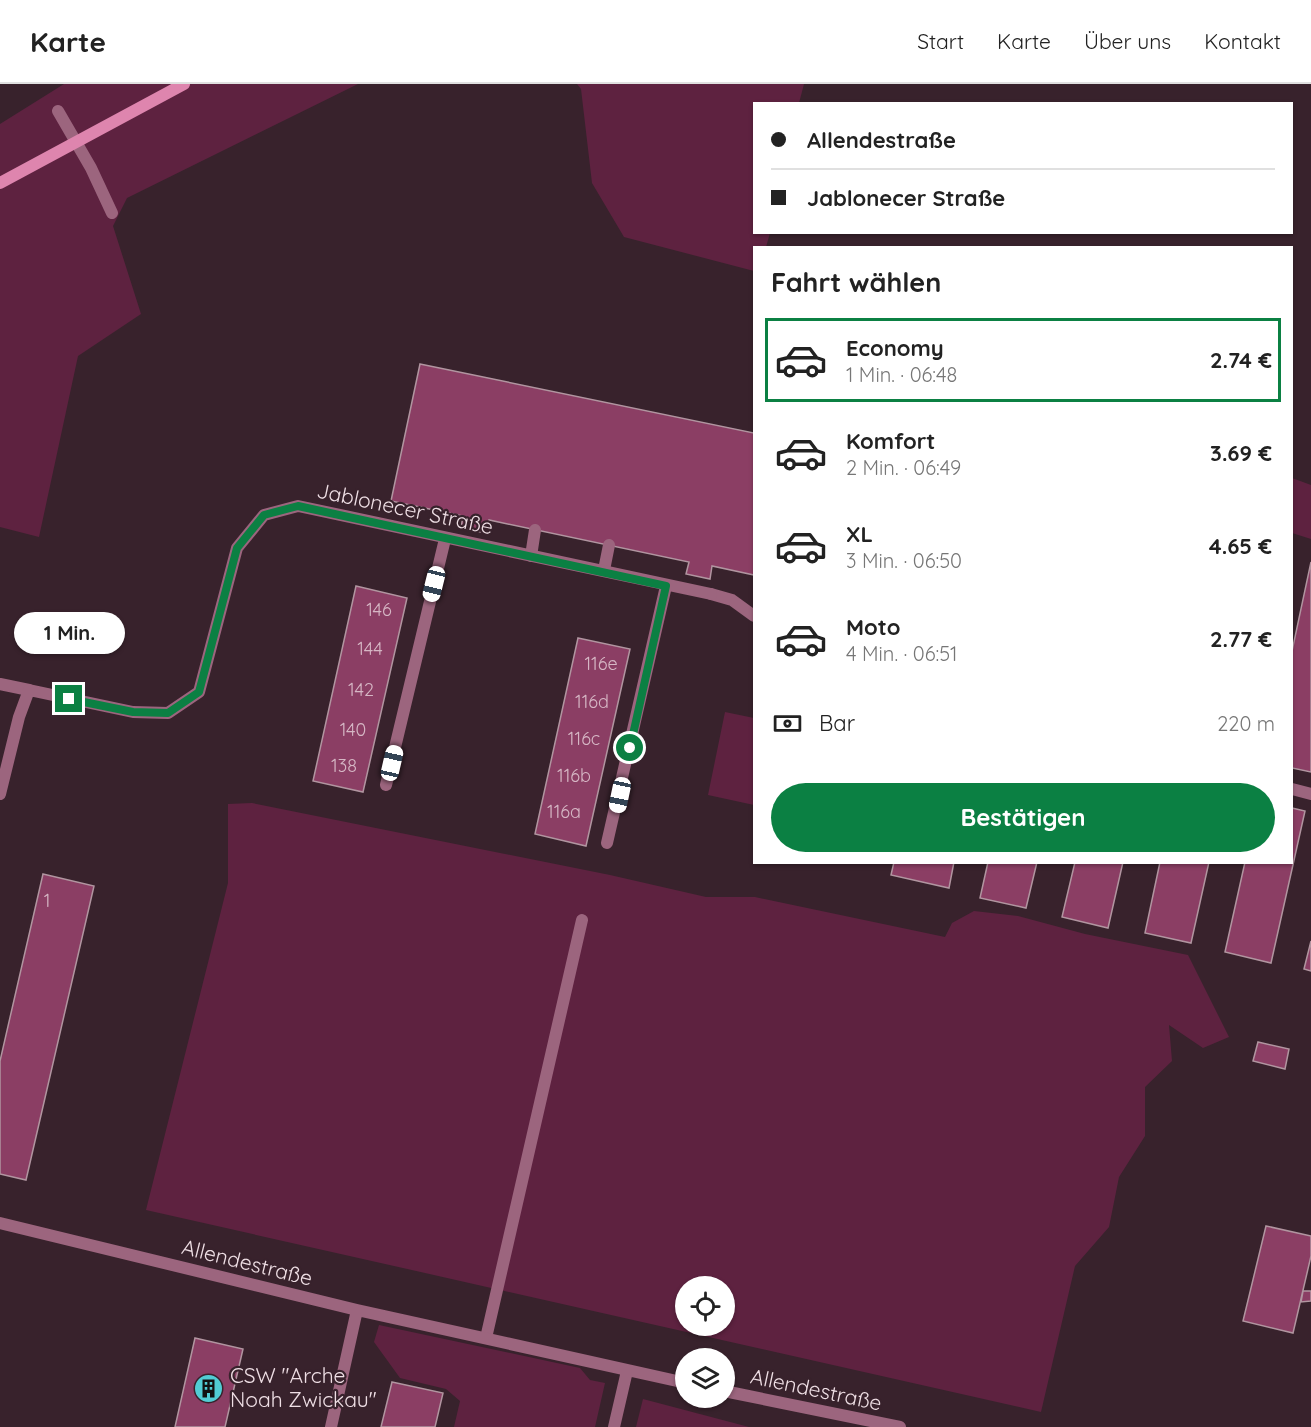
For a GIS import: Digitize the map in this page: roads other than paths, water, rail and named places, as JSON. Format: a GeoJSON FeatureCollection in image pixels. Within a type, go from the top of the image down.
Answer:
{"type":"FeatureCollection","features":[{"type":"Feature","properties":{"kind":"main road"},"geometry":{"type":"LineString","coordinates":[[0,183],[184,84]]}},
{"type":"Feature","properties":{"kind":"street"},"geometry":{"type":"LineString","coordinates":[[58,111],[91,168],[112,213]]}},
{"type":"Feature","properties":{"kind":"street","name":"Jablonecer Straße"},"geometry":{"type":"LineString","coordinates":[[0,684],[133,712],[168,713],[199,692],[237,548],[264,515],[298,506],[711,594],[732,600],[753,615]]}},
{"type":"Feature","properties":{"kind":"street"},"geometry":{"type":"LineString","coordinates":[[531,556],[535,530]]}},
{"type":"Feature","properties":{"kind":"street"},"geometry":{"type":"LineString","coordinates":[[386,785],[445,539]]}},
{"type":"Feature","properties":{"kind":"street"},"geometry":{"type":"LineString","coordinates":[[604,570],[609,545]]}},
{"type":"Feature","properties":{"kind":"street"},"geometry":{"type":"LineString","coordinates":[[607,843],[666,586]]}},
{"type":"Feature","properties":{"kind":"street"},"geometry":{"type":"LineString","coordinates":[[0,794],[19,717],[29,690]]}},
{"type":"Feature","properties":{"kind":"street"},"geometry":{"type":"LineString","coordinates":[[1293,789],[1311,794]]}},
{"type":"Feature","properties":{"kind":"street"},"geometry":{"type":"LineString","coordinates":[[486,1338],[582,920]]}},
{"type":"Feature","properties":{"kind":"street","name":"Allendestraße"},"geometry":{"type":"LineString","coordinates":[[0,1223],[357,1310],[675,1381]]}},
{"type":"Feature","properties":{"kind":"street"},"geometry":{"type":"LineString","coordinates":[[331,1427],[357,1310]]}},
{"type":"Feature","properties":{"kind":"street"},"geometry":{"type":"LineString","coordinates":[[614,1427],[627,1371]]}},
{"type":"Feature","properties":{"kind":"street","name":"Allendestraße"},"geometry":{"type":"LineString","coordinates":[[735,1393],[900,1427]]}},
{"type":"Feature","properties":{"kind":"place","name":"CSW \"Arche Noah Zwickau\""},"geometry":{"type":"Point","coordinates":[209,1388]}}]}
